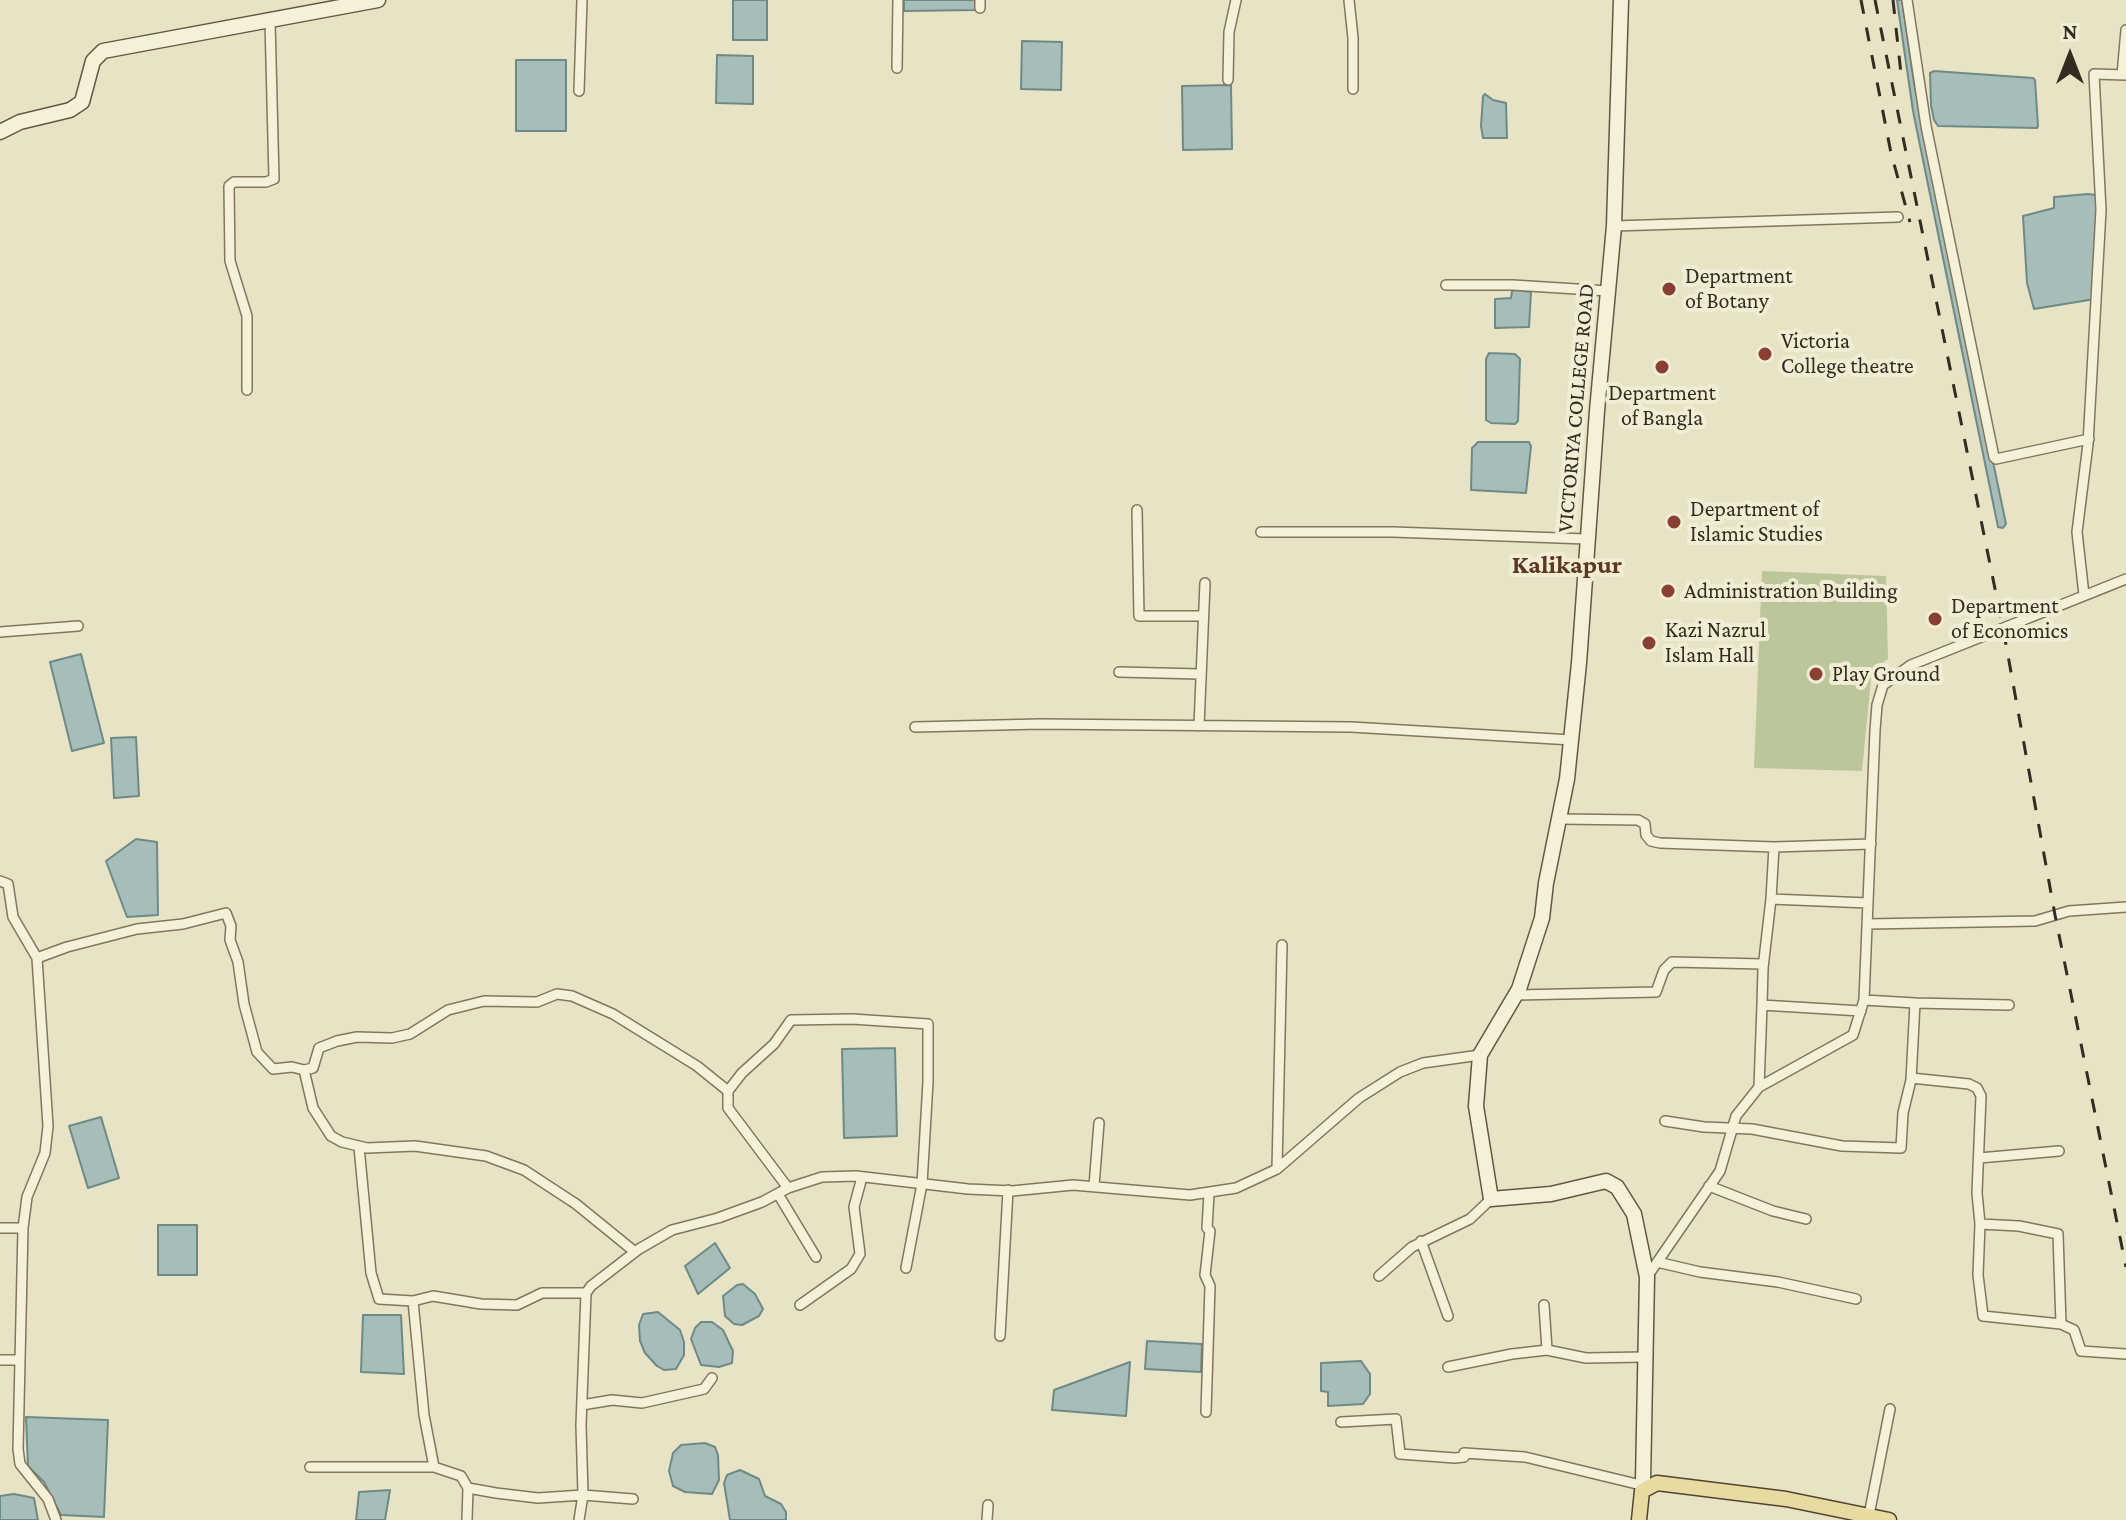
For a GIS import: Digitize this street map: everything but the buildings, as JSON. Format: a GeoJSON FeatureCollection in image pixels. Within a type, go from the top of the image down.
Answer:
{"type":"FeatureCollection","features":[{"type":"Feature","properties":{"kind":"main road"},"geometry":{"type":"LineString","coordinates":[[1639,1520],[1640,1497],[1647,1487],[1657,1483],[1786,1499],[1889,1520]]}},
{"type":"Feature","properties":{"kind":"street"},"geometry":{"type":"LineString","coordinates":[[0,132],[20,122],[70,110],[82,102],[93,61],[103,51],[270,21],[342,3],[378,0]]}},
{"type":"Feature","properties":{"kind":"street"},"geometry":{"type":"LineString","coordinates":[[579,91],[582,0]]}},
{"type":"Feature","properties":{"kind":"street"},"geometry":{"type":"LineString","coordinates":[[897,68],[898,0]]}},
{"type":"Feature","properties":{"kind":"street"},"geometry":{"type":"LineString","coordinates":[[1228,80],[1229,32],[1236,0]]}},
{"type":"Feature","properties":{"kind":"street"},"geometry":{"type":"LineString","coordinates":[[1349,0],[1353,89]]}},
{"type":"Feature","properties":{"kind":"street","name":"VICTORIYA COLLEGE ROAD"},"geometry":{"type":"LineString","coordinates":[[1491,1199],[1476,1106],[1480,1055],[1516,995],[1542,918],[1572,740],[1614,226],[1621,0]]}},
{"type":"Feature","properties":{"kind":"street"},"geometry":{"type":"LineString","coordinates":[[1907,0],[1926,126],[1994,457],[2089,439]]}},
{"type":"Feature","properties":{"kind":"street"},"geometry":{"type":"LineString","coordinates":[[247,390],[247,316],[230,261],[229,186],[234,182],[271,181],[275,174],[270,21]]}},
{"type":"Feature","properties":{"kind":"street"},"geometry":{"type":"LineString","coordinates":[[2084,595],[2077,532],[2089,439],[2101,210],[2094,74],[2124,75],[2126,30]]}},
{"type":"Feature","properties":{"kind":"street"},"geometry":{"type":"LineString","coordinates":[[1614,226],[1898,217]]}},
{"type":"Feature","properties":{"kind":"street"},"geometry":{"type":"LineString","coordinates":[[1446,285],[1513,285],[1608,291]]}},
{"type":"Feature","properties":{"kind":"street"},"geometry":{"type":"LineString","coordinates":[[1137,510],[1139,616],[1203,616]]}},
{"type":"Feature","properties":{"kind":"street"},"geometry":{"type":"LineString","coordinates":[[1261,532],[1393,532],[1587,539]]}},
{"type":"Feature","properties":{"kind":"street"},"geometry":{"type":"LineString","coordinates":[[1647,1277],[1720,1171],[1736,1116],[1759,1087],[1853,1035],[1864,1000],[1875,730],[1877,705],[1883,685],[1911,665],[2126,579]]}},
{"type":"Feature","properties":{"kind":"street"},"geometry":{"type":"LineString","coordinates":[[1199,726],[1205,583]]}},
{"type":"Feature","properties":{"kind":"street"},"geometry":{"type":"LineString","coordinates":[[0,632],[78,626]]}},
{"type":"Feature","properties":{"kind":"street"},"geometry":{"type":"LineString","coordinates":[[1119,672],[1200,674]]}},
{"type":"Feature","properties":{"kind":"street"},"geometry":{"type":"LineString","coordinates":[[915,727],[1040,724],[1351,727],[1572,740]]}},
{"type":"Feature","properties":{"kind":"street"},"geometry":{"type":"LineString","coordinates":[[1560,819],[1638,820],[1645,824],[1646,835],[1651,841],[1702,846],[1871,844]]}},
{"type":"Feature","properties":{"kind":"street"},"geometry":{"type":"LineString","coordinates":[[1759,1087],[1763,964],[1774,847]]}},
{"type":"Feature","properties":{"kind":"street"},"geometry":{"type":"LineString","coordinates":[[0,881],[8,884],[13,917],[37,958],[48,1126],[45,1153],[27,1197],[23,1228],[18,1449],[20,1464],[48,1499],[56,1520]]}},
{"type":"Feature","properties":{"kind":"street"},"geometry":{"type":"LineString","coordinates":[[1771,899],[1868,903]]}},
{"type":"Feature","properties":{"kind":"street"},"geometry":{"type":"LineString","coordinates":[[1867,924],[2035,921],[2069,911],[2126,907]]}},
{"type":"Feature","properties":{"kind":"street"},"geometry":{"type":"LineString","coordinates":[[37,958],[137,929],[183,924],[212,914],[226,913],[257,1052],[273,1069],[313,1068],[319,1048],[357,1037],[392,1038],[410,1034],[448,1010],[484,1001],[537,1002],[557,994],[572,996],[613,1014],[697,1066],[728,1091]]}},
{"type":"Feature","properties":{"kind":"street"},"geometry":{"type":"LineString","coordinates":[[1277,1169],[1282,945]]}},
{"type":"Feature","properties":{"kind":"street"},"geometry":{"type":"LineString","coordinates":[[1516,995],[1656,992],[1664,970],[1672,962],[1763,964]]}},
{"type":"Feature","properties":{"kind":"street"},"geometry":{"type":"LineString","coordinates":[[1864,1000],[2009,1005]]}},
{"type":"Feature","properties":{"kind":"street"},"geometry":{"type":"LineString","coordinates":[[1665,1121],[1752,1129],[1842,1146],[1901,1148],[1903,1113],[1911,1078],[1915,1003]]}},
{"type":"Feature","properties":{"kind":"street"},"geometry":{"type":"LineString","coordinates":[[1762,1005],[1861,1011]]}},
{"type":"Feature","properties":{"kind":"street"},"geometry":{"type":"LineString","coordinates":[[788,1188],[728,1108],[728,1091],[742,1073],[774,1044],[791,1020],[852,1019],[928,1024],[922,1184],[906,1268]]}},
{"type":"Feature","properties":{"kind":"street"},"geometry":{"type":"LineString","coordinates":[[579,1520],[583,1495],[586,1293],[635,1252],[672,1230],[718,1218],[822,1177],[862,1177],[1008,1190],[1073,1185],[1209,1194],[1236,1188],[1277,1169],[1359,1098],[1400,1072],[1423,1063],[1480,1055]]}},
{"type":"Feature","properties":{"kind":"street"},"geometry":{"type":"LineString","coordinates":[[304,1070],[313,1108],[331,1136],[359,1147],[415,1146],[486,1156],[511,1165],[524,1170],[576,1204],[635,1252]]}},
{"type":"Feature","properties":{"kind":"street"},"geometry":{"type":"LineString","coordinates":[[1911,1078],[1969,1084],[1977,1088],[1981,1096],[1977,1193],[1980,1224],[1978,1275],[1983,1316],[2061,1324],[2074,1330],[2081,1351],[2126,1354]]}},
{"type":"Feature","properties":{"kind":"street"},"geometry":{"type":"LineString","coordinates":[[1094,1186],[1099,1123]]}},
{"type":"Feature","properties":{"kind":"street"},"geometry":{"type":"LineString","coordinates":[[359,1147],[371,1273],[379,1299],[413,1301],[433,1296],[481,1304],[517,1305],[542,1293],[586,1293]]}},
{"type":"Feature","properties":{"kind":"street"},"geometry":{"type":"LineString","coordinates":[[1979,1158],[2059,1151]]}},
{"type":"Feature","properties":{"kind":"street"},"geometry":{"type":"LineString","coordinates":[[800,1305],[851,1269],[860,1254],[854,1207],[862,1177]]}},
{"type":"Feature","properties":{"kind":"street"},"geometry":{"type":"LineString","coordinates":[[1379,1276],[1412,1247],[1470,1219],[1491,1199],[1551,1194],[1597,1181],[1612,1183],[1634,1214],[1647,1277],[1643,1481],[1647,1487]]}},
{"type":"Feature","properties":{"kind":"street"},"geometry":{"type":"LineString","coordinates":[[1709,1186],[1773,1211],[1806,1219]]}},
{"type":"Feature","properties":{"kind":"street"},"geometry":{"type":"LineString","coordinates":[[1000,1336],[1008,1190]]}},
{"type":"Feature","properties":{"kind":"street"},"geometry":{"type":"LineString","coordinates":[[778,1194],[816,1257]]}},
{"type":"Feature","properties":{"kind":"street"},"geometry":{"type":"LineString","coordinates":[[1206,1412],[1210,1286],[1205,1275],[1210,1231],[1207,1228],[1209,1194]]}},
{"type":"Feature","properties":{"kind":"street"},"geometry":{"type":"LineString","coordinates":[[1980,1224],[2019,1226],[2058,1234],[2061,1324]]}},
{"type":"Feature","properties":{"kind":"street"},"geometry":{"type":"LineString","coordinates":[[0,1228],[23,1228]]}},
{"type":"Feature","properties":{"kind":"street"},"geometry":{"type":"LineString","coordinates":[[1421,1241],[1448,1316]]}},
{"type":"Feature","properties":{"kind":"street"},"geometry":{"type":"LineString","coordinates":[[1657,1262],[1856,1299]]}},
{"type":"Feature","properties":{"kind":"street"},"geometry":{"type":"LineString","coordinates":[[413,1301],[424,1415],[434,1467]]}},
{"type":"Feature","properties":{"kind":"street"},"geometry":{"type":"LineString","coordinates":[[1544,1305],[1547,1350]]}},
{"type":"Feature","properties":{"kind":"street"},"geometry":{"type":"LineString","coordinates":[[1448,1367],[1547,1350],[1586,1358],[1645,1357]]}},
{"type":"Feature","properties":{"kind":"street"},"geometry":{"type":"LineString","coordinates":[[0,1360],[20,1360]]}},
{"type":"Feature","properties":{"kind":"street"},"geometry":{"type":"LineString","coordinates":[[582,1405],[612,1400],[642,1403],[677,1393],[696,1392],[704,1389],[712,1378]]}},
{"type":"Feature","properties":{"kind":"street"},"geometry":{"type":"LineString","coordinates":[[1869,1515],[1890,1409]]}},
{"type":"Feature","properties":{"kind":"street"},"geometry":{"type":"LineString","coordinates":[[1341,1422],[1396,1419],[1400,1454],[1455,1458],[1464,1457],[1464,1453],[1525,1457],[1647,1487]]}},
{"type":"Feature","properties":{"kind":"street"},"geometry":{"type":"LineString","coordinates":[[310,1467],[434,1467],[461,1476],[468,1488],[467,1520]]}},
{"type":"Feature","properties":{"kind":"street"},"geometry":{"type":"LineString","coordinates":[[468,1488],[538,1498],[583,1495],[633,1499]]}},
{"type":"Feature","properties":{"kind":"street"},"geometry":{"type":"LineString","coordinates":[[987,1520],[988,1505]]}},
{"type":"Feature","properties":{"kind":"green space","name":"Play Ground"},"geometry":{"type":"Polygon","coordinates":[[[1762,571],[1886,576],[1888,659],[1876,668],[1871,679],[1862,771],[1754,768],[1762,571]]]}},
{"type":"Feature","properties":{"kind":"water"},"geometry":{"type":"Polygon","coordinates":[[[733,0],[767,0],[767,40],[733,40],[733,0]]]}},
{"type":"Feature","properties":{"kind":"water"},"geometry":{"type":"Polygon","coordinates":[[[904,0],[976,0],[976,10],[904,11],[904,0]]]}},
{"type":"Feature","properties":{"kind":"water"},"geometry":{"type":"Polygon","coordinates":[[[1897,0],[1902,0],[1914,83],[2006,524],[2003,528],[1998,527],[1913,111],[1897,0]]]}},
{"type":"Feature","properties":{"kind":"water"},"geometry":{"type":"Polygon","coordinates":[[[1022,41],[1062,42],[1061,90],[1021,89],[1022,41]]]}},
{"type":"Feature","properties":{"kind":"water"},"geometry":{"type":"Polygon","coordinates":[[[717,55],[753,56],[753,104],[716,103],[717,55]]]}},
{"type":"Feature","properties":{"kind":"water"},"geometry":{"type":"Polygon","coordinates":[[[516,60],[566,60],[566,131],[516,131],[516,60]]]}},
{"type":"Feature","properties":{"kind":"water"},"geometry":{"type":"Polygon","coordinates":[[[1930,73],[2033,78],[2037,128],[1938,126],[1931,105],[1930,73]]]}},
{"type":"Feature","properties":{"kind":"water"},"geometry":{"type":"Polygon","coordinates":[[[1231,85],[1232,149],[1183,150],[1182,86],[1231,85]]]}},
{"type":"Feature","properties":{"kind":"water"},"geometry":{"type":"Polygon","coordinates":[[[1485,94],[1506,103],[1507,138],[1483,138],[1481,126],[1485,94]]]}},
{"type":"Feature","properties":{"kind":"water"},"geometry":{"type":"Polygon","coordinates":[[[2096,195],[2098,199],[2095,299],[2034,309],[2027,283],[2023,216],[2054,208],[2054,197],[2096,195]]]}},
{"type":"Feature","properties":{"kind":"water"},"geometry":{"type":"Polygon","coordinates":[[[1515,290],[1531,292],[1529,327],[1495,328],[1495,299],[1511,298],[1515,290]]]}},
{"type":"Feature","properties":{"kind":"water"},"geometry":{"type":"Polygon","coordinates":[[[1489,353],[1515,354],[1520,359],[1518,421],[1515,424],[1486,420],[1486,359],[1489,353]]]}},
{"type":"Feature","properties":{"kind":"water"},"geometry":{"type":"Polygon","coordinates":[[[1478,442],[1529,442],[1526,493],[1471,490],[1472,448],[1478,442]]]}},
{"type":"Feature","properties":{"kind":"water"},"geometry":{"type":"Polygon","coordinates":[[[81,654],[104,743],[72,751],[50,662],[81,654]]]}},
{"type":"Feature","properties":{"kind":"water"},"geometry":{"type":"Polygon","coordinates":[[[136,737],[139,796],[114,798],[111,738],[136,737]]]}},
{"type":"Feature","properties":{"kind":"water"},"geometry":{"type":"Polygon","coordinates":[[[136,839],[157,842],[158,915],[127,917],[106,861],[136,839]]]}},
{"type":"Feature","properties":{"kind":"water"},"geometry":{"type":"Polygon","coordinates":[[[895,1048],[897,1136],[844,1138],[842,1049],[895,1048]]]}},
{"type":"Feature","properties":{"kind":"water"},"geometry":{"type":"Polygon","coordinates":[[[101,1117],[119,1178],[88,1188],[69,1126],[101,1117]]]}},
{"type":"Feature","properties":{"kind":"water"},"geometry":{"type":"Polygon","coordinates":[[[158,1225],[197,1225],[197,1275],[158,1275],[158,1225]]]}},
{"type":"Feature","properties":{"kind":"water"},"geometry":{"type":"Polygon","coordinates":[[[715,1243],[730,1268],[698,1294],[685,1266],[715,1243]]]}},
{"type":"Feature","properties":{"kind":"water"},"geometry":{"type":"Polygon","coordinates":[[[743,1284],[755,1294],[763,1309],[759,1316],[742,1325],[734,1324],[725,1316],[723,1296],[743,1284]]]}},
{"type":"Feature","properties":{"kind":"water"},"geometry":{"type":"Polygon","coordinates":[[[658,1312],[680,1330],[684,1342],[684,1355],[676,1369],[664,1370],[657,1366],[645,1353],[640,1341],[639,1325],[643,1314],[658,1312]]]}},
{"type":"Feature","properties":{"kind":"water"},"geometry":{"type":"Polygon","coordinates":[[[363,1315],[401,1315],[404,1374],[361,1372],[363,1315]]]}},
{"type":"Feature","properties":{"kind":"water"},"geometry":{"type":"Polygon","coordinates":[[[701,1322],[712,1322],[723,1330],[733,1351],[732,1363],[719,1367],[701,1365],[691,1339],[701,1322]]]}},
{"type":"Feature","properties":{"kind":"water"},"geometry":{"type":"Polygon","coordinates":[[[1147,1341],[1202,1344],[1201,1372],[1145,1369],[1147,1341]]]}},
{"type":"Feature","properties":{"kind":"water"},"geometry":{"type":"Polygon","coordinates":[[[1361,1361],[1370,1374],[1370,1394],[1363,1404],[1328,1406],[1328,1392],[1321,1391],[1321,1363],[1361,1361]]]}},
{"type":"Feature","properties":{"kind":"water"},"geometry":{"type":"Polygon","coordinates":[[[1130,1362],[1126,1416],[1052,1410],[1054,1390],[1130,1362]]]}},
{"type":"Feature","properties":{"kind":"water"},"geometry":{"type":"Polygon","coordinates":[[[26,1417],[108,1420],[104,1517],[61,1515],[44,1482],[28,1466],[26,1417]]]}},
{"type":"Feature","properties":{"kind":"water"},"geometry":{"type":"Polygon","coordinates":[[[705,1443],[715,1447],[718,1455],[719,1480],[712,1494],[685,1492],[673,1486],[669,1471],[673,1453],[681,1445],[705,1443]]]}},
{"type":"Feature","properties":{"kind":"water"},"geometry":{"type":"Polygon","coordinates":[[[740,1470],[759,1479],[765,1496],[781,1504],[786,1520],[730,1520],[724,1483],[727,1475],[740,1470]]]}},
{"type":"Feature","properties":{"kind":"water"},"geometry":{"type":"Polygon","coordinates":[[[390,1490],[385,1520],[356,1520],[359,1492],[390,1490]]]}},
{"type":"Feature","properties":{"kind":"water"},"geometry":{"type":"Polygon","coordinates":[[[14,1494],[34,1498],[38,1520],[0,1520],[0,1496],[14,1494]]]}},
{"type":"Feature","properties":{"kind":"railway"},"geometry":{"type":"LineString","coordinates":[[1861,0],[1891,153],[1910,222]]}},
{"type":"Feature","properties":{"kind":"railway"},"geometry":{"type":"LineString","coordinates":[[1875,0],[2003,628],[2055,915],[2126,1267]]}},
{"type":"Feature","properties":{"kind":"railway"},"geometry":{"type":"LineString","coordinates":[[1893,0],[1902,83]]}},
{"type":"Feature","properties":{"kind":"place","name":"Department of Botany"},"geometry":{"type":"Point","coordinates":[1669,289]}},
{"type":"Feature","properties":{"kind":"place","name":"Victoria College theatre"},"geometry":{"type":"Point","coordinates":[1765,354]}},
{"type":"Feature","properties":{"kind":"place","name":"Department of Bangla"},"geometry":{"type":"Point","coordinates":[1662,367]}},
{"type":"Feature","properties":{"kind":"place","name":"Department of Islamic Studies"},"geometry":{"type":"Point","coordinates":[1674,522]}},
{"type":"Feature","properties":{"kind":"place","name":"Administration Building"},"geometry":{"type":"Point","coordinates":[1668,591]}},
{"type":"Feature","properties":{"kind":"place","name":"Department of Economics"},"geometry":{"type":"Point","coordinates":[1935,619]}},
{"type":"Feature","properties":{"kind":"place","name":"Kazi Nazrul Islam Hall"},"geometry":{"type":"Point","coordinates":[1649,643]}},
{"type":"Feature","properties":{"kind":"place","name":"Play Ground"},"geometry":{"type":"Point","coordinates":[1816,674]}},
{"type":"Feature","properties":{"kind":"district","name":"Kalikapur"},"geometry":{"type":"Point","coordinates":[1567,565]}}]}
